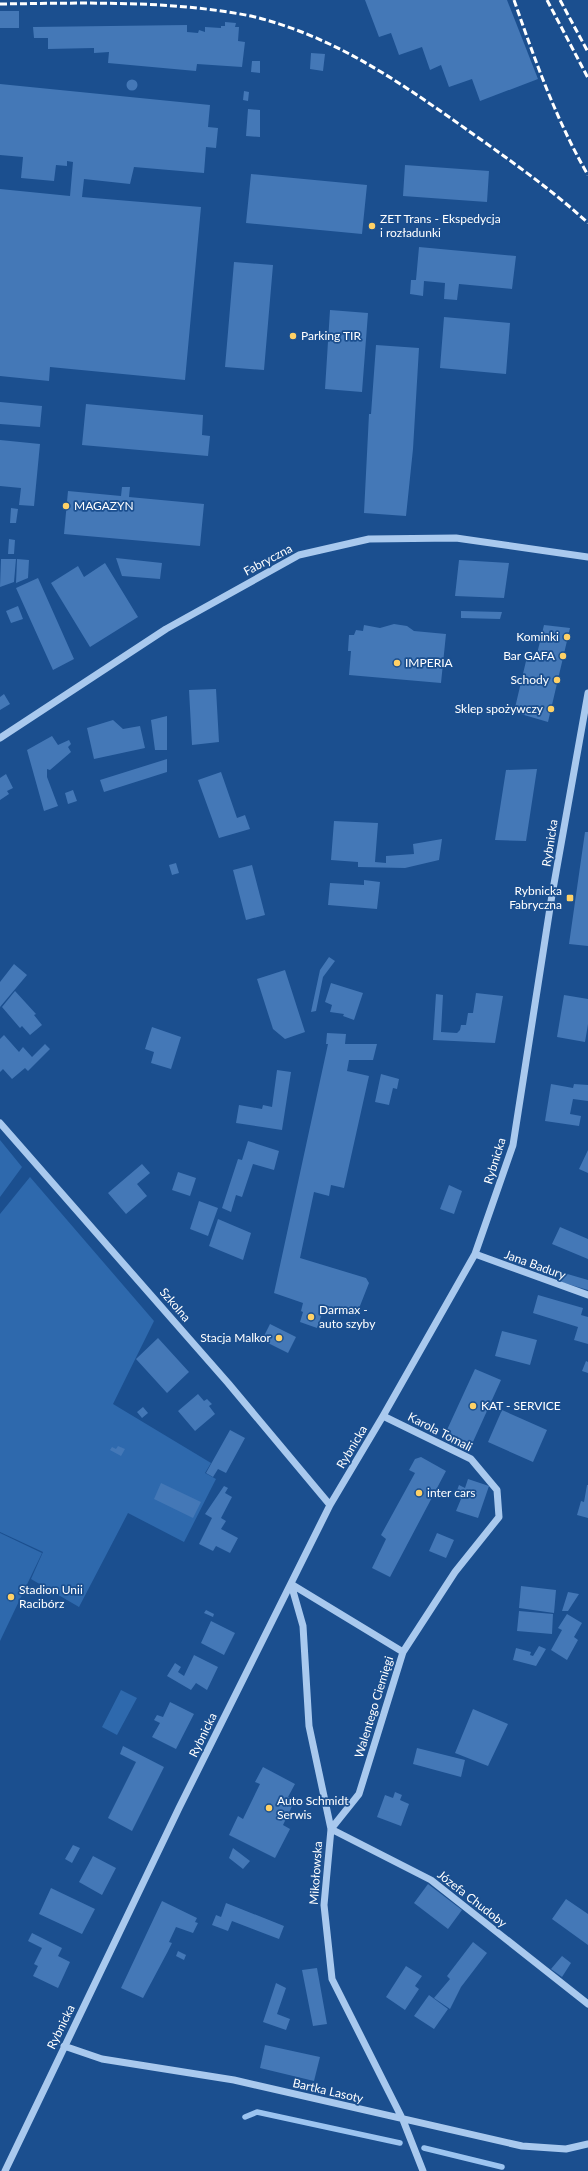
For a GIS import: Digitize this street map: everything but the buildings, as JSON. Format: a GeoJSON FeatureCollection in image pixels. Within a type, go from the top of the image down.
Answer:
{"type":"FeatureCollection","features":[{"type":"Feature","properties":{"kind":"street","name":"Fabryczna"},"geometry":{"type":"LineString","coordinates":[[0,738],[166,629],[299,555],[369,539],[456,538],[588,557]]}},
{"type":"Feature","properties":{"kind":"street","name":"Rybnicka"},"geometry":{"type":"LineString","coordinates":[[5,2171],[182,1801],[330,1505],[383,1416],[475,1254],[513,1145],[553,887],[588,693]]}},
{"type":"Feature","properties":{"kind":"street","name":"Szkolna"},"geometry":{"type":"LineString","coordinates":[[0,1123],[228,1383],[330,1505]]}},
{"type":"Feature","properties":{"kind":"street","name":"Jana Badury"},"geometry":{"type":"LineString","coordinates":[[475,1254],[588,1295]]}},
{"type":"Feature","properties":{"kind":"street","name":"Karola Tomali"},"geometry":{"type":"LineString","coordinates":[[383,1416],[471,1459],[497,1490],[499,1517]]}},
{"type":"Feature","properties":{"kind":"street","name":"Walentego Ciemięgi"},"geometry":{"type":"LineString","coordinates":[[331,1829],[358,1794],[403,1652],[455,1572],[499,1517]]}},
{"type":"Feature","properties":{"kind":"street"},"geometry":{"type":"LineString","coordinates":[[290,1584],[403,1652]]}},
{"type":"Feature","properties":{"kind":"street","name":"Mikołowska"},"geometry":{"type":"LineString","coordinates":[[290,1584],[303,1626],[309,1726],[331,1829],[324,1905],[332,1979],[403,2120],[423,2171]]}},
{"type":"Feature","properties":{"kind":"street","name":"Józefa Chudoby"},"geometry":{"type":"LineString","coordinates":[[331,1829],[431,1880],[588,2004]]}},
{"type":"Feature","properties":{"kind":"street","name":"Bartka Lasoty"},"geometry":{"type":"LineString","coordinates":[[64,2046],[102,2059],[214,2076],[522,2146],[566,2149],[588,2144]]}},
{"type":"Feature","properties":{"kind":"shaded area"},"geometry":{"type":"Polygon","coordinates":[[[0,1140],[22,1167],[0,1197],[0,1140]]]}},
{"type":"Feature","properties":{"kind":"shaded area"},"geometry":{"type":"Polygon","coordinates":[[[30,1177],[154,1321],[113,1404],[211,1463],[205,1473],[216,1479],[184,1542],[128,1513],[79,1607],[31,1579],[43,1552],[0,1532],[0,1214],[30,1177]]]}},
{"type":"Feature","properties":{"kind":"shaded area","name":"Stadion Unii Racibórz"},"geometry":{"type":"Polygon","coordinates":[[[0,1533],[42,1553],[0,1641],[0,1533]]]}},
{"type":"Feature","properties":{"kind":"shaded area"},"geometry":{"type":"Polygon","coordinates":[[[121,1690],[137,1698],[117,1735],[102,1727],[121,1690]]]}},
{"type":"Feature","properties":{"kind":"waterway"},"geometry":{"type":"LineString","coordinates":[[245,2117],[257,2112],[400,2143]]}},
{"type":"Feature","properties":{"kind":"waterway"},"geometry":{"type":"LineString","coordinates":[[424,2148],[502,2167]]}},
{"type":"Feature","properties":{"kind":"railway"},"geometry":{"type":"LineString","coordinates":[[514,0],[538,67],[556,111],[576,154],[588,175]]}},
{"type":"Feature","properties":{"kind":"railway"},"geometry":{"type":"LineString","coordinates":[[547,0],[588,78]]}},
{"type":"Feature","properties":{"kind":"railway"},"geometry":{"type":"LineString","coordinates":[[560,0],[588,52]]}},
{"type":"Feature","properties":{"kind":"railway"},"geometry":{"type":"LineString","coordinates":[[0,4],[95,3],[189,7],[251,16],[310,35],[338,48],[390,77],[441,111],[544,186],[588,223]]}},
{"type":"Feature","properties":{"kind":"place","name":"ZET Trans - Ekspedycja i rozładunki"},"geometry":{"type":"Point","coordinates":[372,226]}},
{"type":"Feature","properties":{"kind":"place","name":"Parking TIR"},"geometry":{"type":"Point","coordinates":[293,336]}},
{"type":"Feature","properties":{"kind":"place","name":"MAGAZYN"},"geometry":{"type":"Point","coordinates":[66,506]}},
{"type":"Feature","properties":{"kind":"place","name":"Kominki"},"geometry":{"type":"Point","coordinates":[567,637]}},
{"type":"Feature","properties":{"kind":"place","name":"Bar GAFA"},"geometry":{"type":"Point","coordinates":[563,656]}},
{"type":"Feature","properties":{"kind":"place","name":"IMPERIA"},"geometry":{"type":"Point","coordinates":[397,663]}},
{"type":"Feature","properties":{"kind":"place","name":"Schody"},"geometry":{"type":"Point","coordinates":[557,680]}},
{"type":"Feature","properties":{"kind":"place","name":"Sklep spożywczy"},"geometry":{"type":"Point","coordinates":[551,709]}},
{"type":"Feature","properties":{"kind":"place","name":"Rybnicka Fabryczna"},"geometry":{"type":"Point","coordinates":[570,898]}},
{"type":"Feature","properties":{"kind":"place","name":"Darmax - auto szyby"},"geometry":{"type":"Point","coordinates":[311,1317]}},
{"type":"Feature","properties":{"kind":"place","name":"Stacja Malkor"},"geometry":{"type":"Point","coordinates":[279,1338]}},
{"type":"Feature","properties":{"kind":"place","name":"KAT - SERVICE"},"geometry":{"type":"Point","coordinates":[473,1406]}},
{"type":"Feature","properties":{"kind":"place","name":"inter cars"},"geometry":{"type":"Point","coordinates":[419,1493]}},
{"type":"Feature","properties":{"kind":"place","name":"Stadion Unii Racibórz"},"geometry":{"type":"Point","coordinates":[11,1597]}},
{"type":"Feature","properties":{"kind":"place","name":"Auto Schmidt Serwis"},"geometry":{"type":"Point","coordinates":[269,1808]}}]}
